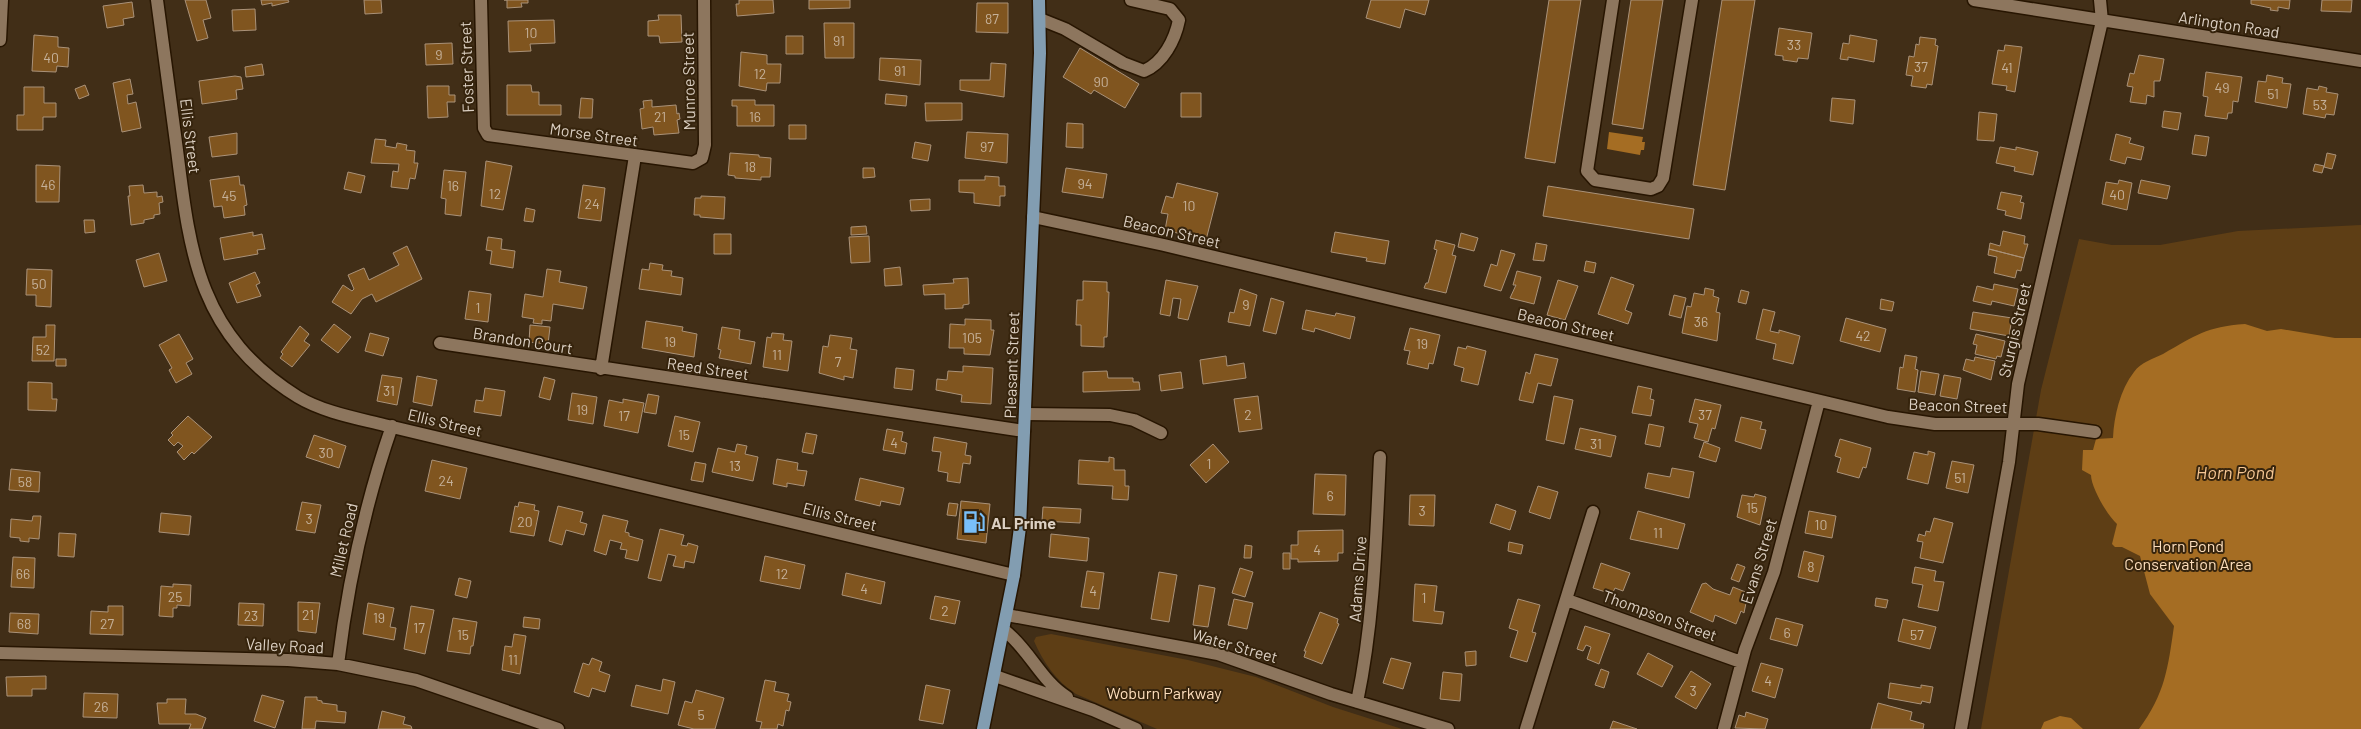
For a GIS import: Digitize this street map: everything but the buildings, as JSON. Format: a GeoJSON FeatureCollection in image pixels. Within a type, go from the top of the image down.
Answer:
{"type":"FeatureCollection","features":[{"type":"Feature","properties":{"kind":"main road","name":"Pleasant Street"},"geometry":{"type":"LineString","coordinates":[[983,729],[1007,615],[1020,527],[1033,217],[1040,19],[1039,0]]}},
{"type":"Feature","properties":{"kind":"street"},"geometry":{"type":"LineString","coordinates":[[0,40],[2,0]]}},
{"type":"Feature","properties":{"kind":"street","name":"Ellis Street"},"geometry":{"type":"LineString","coordinates":[[157,0],[187,229],[198,274],[212,309],[227,332],[250,357],[299,398],[346,415],[1014,574]]}},
{"type":"Feature","properties":{"kind":"street","name":"Foster Street"},"geometry":{"type":"LineString","coordinates":[[481,0],[486,133]]}},
{"type":"Feature","properties":{"kind":"street","name":"Munroe Street"},"geometry":{"type":"LineString","coordinates":[[700,161],[704,155],[705,146],[704,0]]}},
{"type":"Feature","properties":{"kind":"street"},"geometry":{"type":"LineString","coordinates":[[1040,19],[1065,29],[1124,63],[1144,70],[1154,67],[1161,59],[1177,33],[1179,20],[1170,9],[1131,0]]}},
{"type":"Feature","properties":{"kind":"street"},"geometry":{"type":"LineString","coordinates":[[1613,0],[1587,171],[1595,180],[1651,189],[1658,186],[1663,178],[1692,0]]}},
{"type":"Feature","properties":{"kind":"street","name":"Arlington Road"},"geometry":{"type":"LineString","coordinates":[[1974,0],[2361,61]]}},
{"type":"Feature","properties":{"kind":"street","name":"Sturgis Street"},"geometry":{"type":"LineString","coordinates":[[1961,729],[2008,462],[2021,368],[2075,145],[2102,21],[2100,0]]}},
{"type":"Feature","properties":{"kind":"street","name":"Morse Street"},"geometry":{"type":"LineString","coordinates":[[486,133],[521,140],[636,156],[690,162],[700,161]]}},
{"type":"Feature","properties":{"kind":"street"},"geometry":{"type":"LineString","coordinates":[[601,369],[636,156]]}},
{"type":"Feature","properties":{"kind":"street","name":"Beacon Street"},"geometry":{"type":"LineString","coordinates":[[1033,217],[1258,267],[1819,401],[1923,423],[2038,424],[2095,432]]}},
{"type":"Feature","properties":{"kind":"street","name":"Brandon Court"},"geometry":{"type":"LineString","coordinates":[[440,343],[601,369]]}},
{"type":"Feature","properties":{"kind":"street","name":"Reed Street"},"geometry":{"type":"LineString","coordinates":[[601,369],[1024,431]]}},
{"type":"Feature","properties":{"kind":"street","name":"Evans Street"},"geometry":{"type":"LineString","coordinates":[[1724,729],[1741,662],[1774,572],[1819,401]]}},
{"type":"Feature","properties":{"kind":"street"},"geometry":{"type":"LineString","coordinates":[[1025,414],[1110,415],[1134,420],[1161,433]]}},
{"type":"Feature","properties":{"kind":"street","name":"Millet Road"},"geometry":{"type":"LineString","coordinates":[[338,664],[355,557],[378,467],[392,426]]}},
{"type":"Feature","properties":{"kind":"street","name":"Adams Drive"},"geometry":{"type":"LineString","coordinates":[[1357,702],[1373,599],[1380,457]]}},
{"type":"Feature","properties":{"kind":"street"},"geometry":{"type":"LineString","coordinates":[[1526,729],[1593,512]]}},
{"type":"Feature","properties":{"kind":"street","name":"Thompson Street"},"geometry":{"type":"LineString","coordinates":[[1567,600],[1741,662]]}},
{"type":"Feature","properties":{"kind":"street","name":"Water Street"},"geometry":{"type":"LineString","coordinates":[[1007,615],[1204,651],[1251,664],[1357,702],[1448,729]]}},
{"type":"Feature","properties":{"kind":"street"},"geometry":{"type":"LineString","coordinates":[[1004,630],[1021,644],[1057,689],[1082,706]]}},
{"type":"Feature","properties":{"kind":"street","name":"Valley Road"},"geometry":{"type":"LineString","coordinates":[[0,653],[267,659],[338,664],[416,680],[558,729]]}},
{"type":"Feature","properties":{"kind":"street"},"geometry":{"type":"LineString","coordinates":[[995,676],[1082,706],[1136,729]]}},
{"type":"Feature","properties":{"kind":"green space","name":"Horn Pond Conservation Area"},"geometry":{"type":"Polygon","coordinates":[[[2361,225],[2361,729],[1981,729],[2041,390],[2079,239],[2112,245],[2160,245],[2238,231],[2361,225]]]}},
{"type":"Feature","properties":{"kind":"green space","name":"Woburn Parkway"},"geometry":{"type":"Polygon","coordinates":[[[1051,634],[1188,660],[1256,677],[1333,707],[1402,729],[1157,729],[1076,694],[1062,683],[1046,664],[1034,641],[1036,637],[1051,634]]]}},
{"type":"Feature","properties":{"kind":"water"},"geometry":{"type":"Polygon","coordinates":[[[1609,132],[1643,137],[1642,142],[1645,142],[1644,150],[1641,150],[1640,155],[1607,149],[1609,132]]]}},
{"type":"Feature","properties":{"kind":"water","name":"Horn Pond"},"geometry":{"type":"Polygon","coordinates":[[[2245,324],[2267,331],[2281,329],[2335,338],[2361,338],[2361,729],[2139,729],[2155,704],[2160,692],[2170,655],[2174,626],[2150,594],[2140,556],[2122,547],[2115,547],[2112,544],[2117,524],[2100,501],[2091,475],[2082,470],[2083,450],[2093,450],[2096,439],[2113,438],[2116,412],[2121,395],[2129,379],[2140,366],[2202,333],[2220,327],[2245,324]]]}},
{"type":"Feature","properties":{"kind":"water"},"geometry":{"type":"Polygon","coordinates":[[[2060,716],[2071,718],[2083,729],[2041,729],[2044,722],[2060,716]]]}},
{"type":"Feature","properties":{"kind":"place","name":"AL Prime"},"geometry":{"type":"Point","coordinates":[974,522]}}]}
